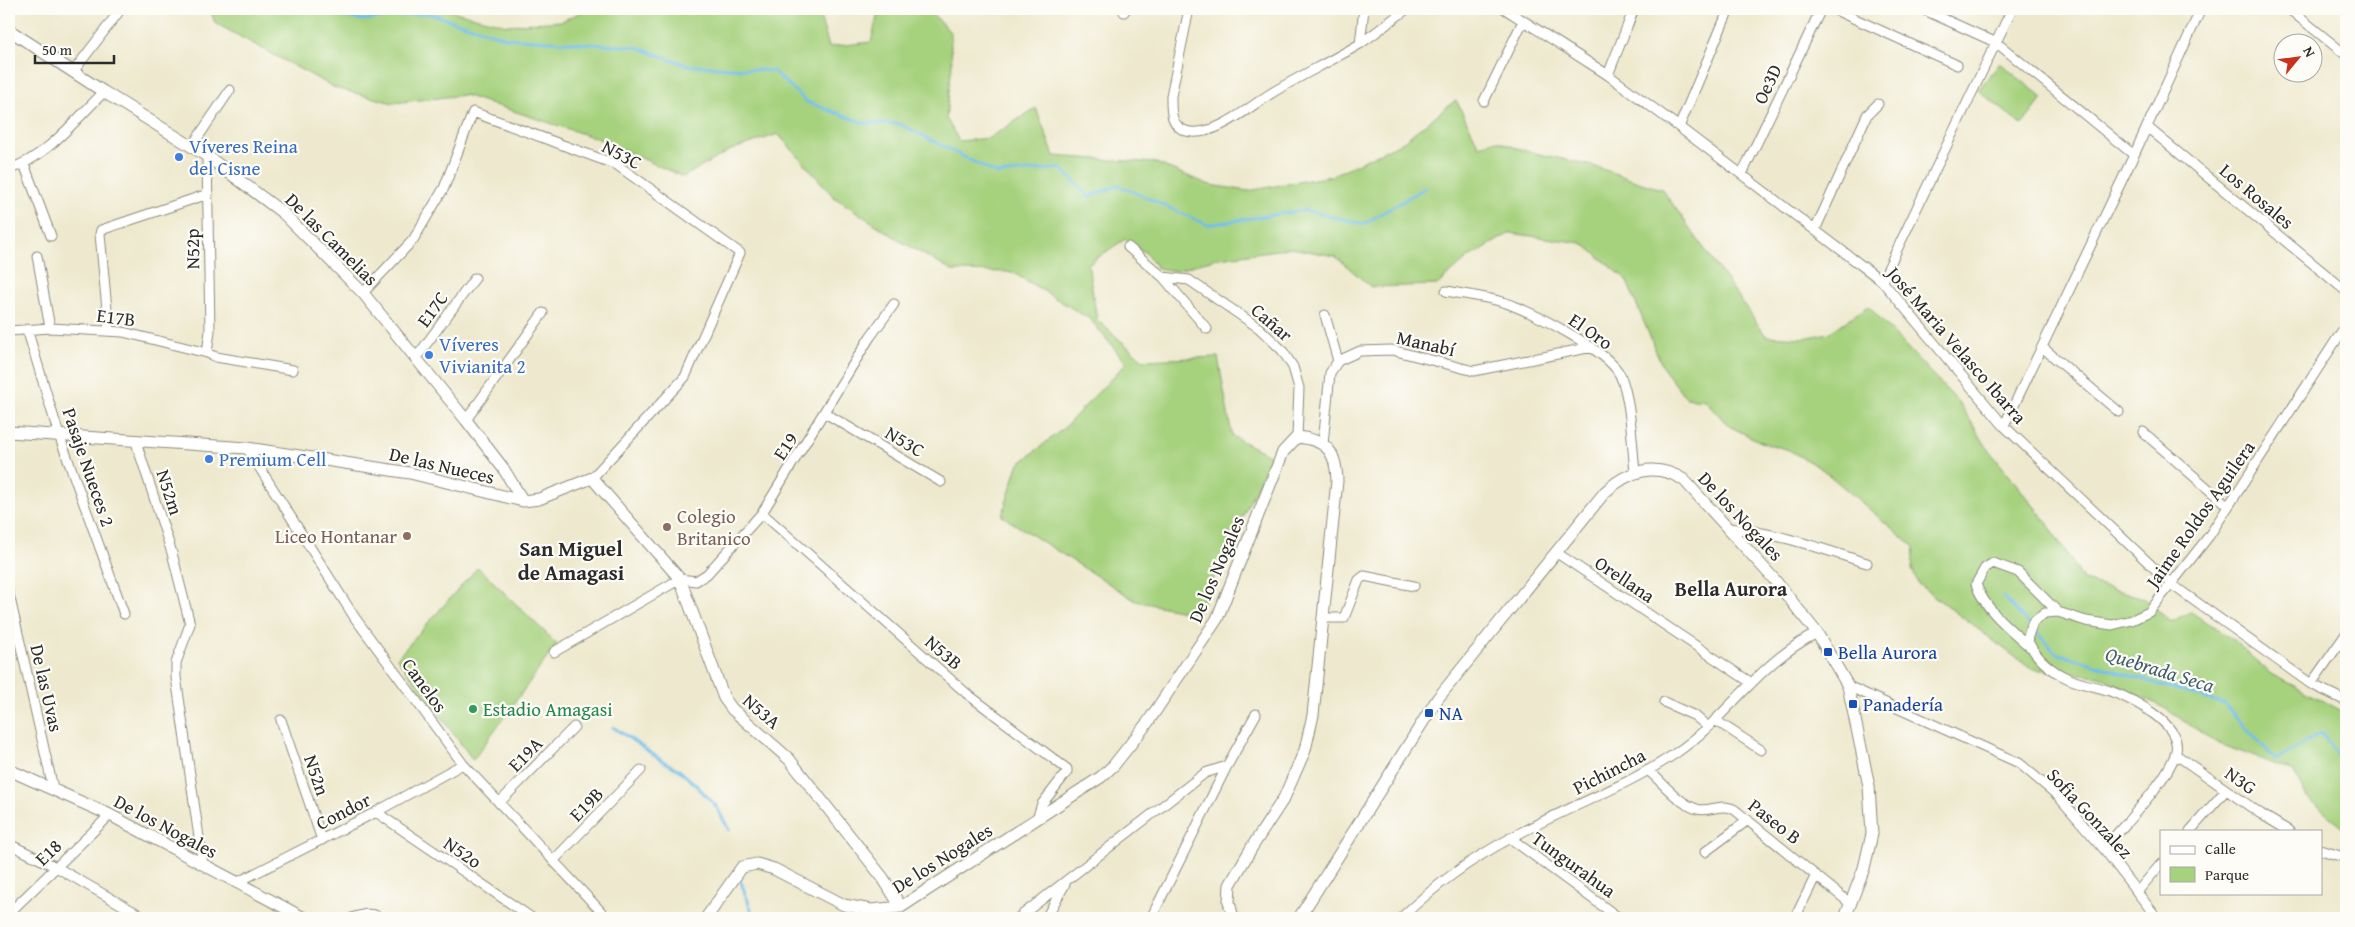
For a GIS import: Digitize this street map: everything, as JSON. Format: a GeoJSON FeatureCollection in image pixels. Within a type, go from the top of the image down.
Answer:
{"type":"FeatureCollection","features":[{"type":"Feature","properties":{"kind":"street"},"geometry":{"type":"LineString","coordinates":[[73,72],[121,9]]}},
{"type":"Feature","properties":{"kind":"street"},"geometry":{"type":"LineString","coordinates":[[1190,9],[1171,96],[1172,121],[1187,131],[1207,130],[1235,118],[1272,92],[1360,44],[1408,9]]}},
{"type":"Feature","properties":{"kind":"street"},"geometry":{"type":"LineString","coordinates":[[1360,44],[1364,9]]}},
{"type":"Feature","properties":{"kind":"street","name":"José Maria Velasco Ibarra"},"geometry":{"type":"LineString","coordinates":[[1504,9],[1608,75],[1882,281],[2004,426],[2171,584],[2312,684],[2346,701]]}},
{"type":"Feature","properties":{"kind":"street"},"geometry":{"type":"LineString","coordinates":[[1608,75],[1634,9]]}},
{"type":"Feature","properties":{"kind":"street"},"geometry":{"type":"LineString","coordinates":[[1679,127],[1729,9]]}},
{"type":"Feature","properties":{"kind":"street","name":"Oe3D"},"geometry":{"type":"LineString","coordinates":[[1742,174],[1821,9]]}},
{"type":"Feature","properties":{"kind":"street"},"geometry":{"type":"LineString","coordinates":[[1833,9],[1957,65]]}},
{"type":"Feature","properties":{"kind":"street"},"geometry":{"type":"LineString","coordinates":[[1922,9],[1997,43],[2134,155]]}},
{"type":"Feature","properties":{"kind":"street"},"geometry":{"type":"LineString","coordinates":[[1882,281],[2012,9]]}},
{"type":"Feature","properties":{"kind":"street"},"geometry":{"type":"LineString","coordinates":[[2004,426],[2134,155],[2201,9]]}},
{"type":"Feature","properties":{"kind":"street"},"geometry":{"type":"LineString","coordinates":[[2289,9],[2346,55]]}},
{"type":"Feature","properties":{"kind":"street"},"geometry":{"type":"LineString","coordinates":[[1484,102],[1523,21]]}},
{"type":"Feature","properties":{"kind":"street","name":"De las Camelias"},"geometry":{"type":"LineString","coordinates":[[9,30],[207,156],[283,213],[363,293],[503,468],[523,501]]}},
{"type":"Feature","properties":{"kind":"street"},"geometry":{"type":"LineString","coordinates":[[192,146],[230,90]]}},
{"type":"Feature","properties":{"kind":"street"},"geometry":{"type":"LineString","coordinates":[[9,169],[24,164],[38,155],[104,92]]}},
{"type":"Feature","properties":{"kind":"street"},"geometry":{"type":"LineString","coordinates":[[1815,230],[1867,115],[1878,104]]}},
{"type":"Feature","properties":{"kind":"street","name":"N53C"},"geometry":{"type":"LineString","coordinates":[[363,293],[413,240],[444,188],[473,112],[617,164],[740,253]]}},
{"type":"Feature","properties":{"kind":"street","name":"Los Rosales"},"geometry":{"type":"LineString","coordinates":[[2147,126],[2346,291]]}},
{"type":"Feature","properties":{"kind":"street","name":"N52p"},"geometry":{"type":"LineString","coordinates":[[206,352],[208,342],[207,156]]}},
{"type":"Feature","properties":{"kind":"street"},"geometry":{"type":"LineString","coordinates":[[24,164],[51,236]]}},
{"type":"Feature","properties":{"kind":"street"},"geometry":{"type":"LineString","coordinates":[[109,331],[101,230],[208,194]]}},
{"type":"Feature","properties":{"kind":"street"},"geometry":{"type":"LineString","coordinates":[[1128,246],[1163,276],[1207,329]]}},
{"type":"Feature","properties":{"kind":"street","name":"De las Nueces"},"geometry":{"type":"LineString","coordinates":[[9,432],[247,448],[410,473],[523,501],[539,500],[592,478],[685,377],[740,253]]}},
{"type":"Feature","properties":{"kind":"street"},"geometry":{"type":"LineString","coordinates":[[38,256],[50,328]]}},
{"type":"Feature","properties":{"kind":"street","name":"Cañar"},"geometry":{"type":"LineString","coordinates":[[1163,276],[1188,280],[1258,328],[1282,350],[1297,376],[1299,388],[1297,438]]}},
{"type":"Feature","properties":{"kind":"street","name":"E17C"},"geometry":{"type":"LineString","coordinates":[[416,358],[475,278]]}},
{"type":"Feature","properties":{"kind":"street","name":"El Oro"},"geometry":{"type":"LineString","coordinates":[[1446,291],[1507,304],[1538,315],[1592,348],[1619,373],[1625,389],[1635,472]]}},
{"type":"Feature","properties":{"kind":"street","name":"E19"},"geometry":{"type":"LineString","coordinates":[[680,579],[696,581],[707,574],[762,512],[870,338],[894,304]]}},
{"type":"Feature","properties":{"kind":"street"},"geometry":{"type":"LineString","coordinates":[[466,420],[543,312]]}},
{"type":"Feature","properties":{"kind":"street"},"geometry":{"type":"LineString","coordinates":[[1323,444],[1330,374],[1338,361],[1325,315]]}},
{"type":"Feature","properties":{"kind":"street","name":"Jaime Roldos Aguilera"},"geometry":{"type":"LineString","coordinates":[[2058,612],[2086,621],[2112,625],[2149,612],[2210,536],[2346,325]]}},
{"type":"Feature","properties":{"kind":"street","name":"E17B"},"geometry":{"type":"LineString","coordinates":[[9,331],[50,328],[123,332],[206,352],[216,357],[293,370]]}},
{"type":"Feature","properties":{"kind":"street","name":"Pasaje Nueces 2"},"geometry":{"type":"LineString","coordinates":[[27,329],[59,435],[124,614]]}},
{"type":"Feature","properties":{"kind":"street"},"geometry":{"type":"LineString","coordinates":[[2042,347],[2119,412]]}},
{"type":"Feature","properties":{"kind":"street","name":"Manabí"},"geometry":{"type":"LineString","coordinates":[[1338,361],[1360,351],[1392,350],[1474,371],[1592,348]]}},
{"type":"Feature","properties":{"kind":"street","name":"N53C"},"geometry":{"type":"LineString","coordinates":[[825,413],[941,482]]}},
{"type":"Feature","properties":{"kind":"street"},"geometry":{"type":"LineString","coordinates":[[2143,432],[2228,506]]}},
{"type":"Feature","properties":{"kind":"street"},"geometry":{"type":"LineString","coordinates":[[1233,918],[1229,902],[1230,886],[1252,847],[1284,798],[1305,750],[1313,715],[1337,481],[1334,459],[1323,444],[1318,440],[1297,438]]}},
{"type":"Feature","properties":{"kind":"street","name":"De los Nogales"},"geometry":{"type":"LineString","coordinates":[[706,918],[742,867],[756,864],[774,869],[844,905],[871,910],[901,908],[1101,777],[1114,765],[1154,714],[1217,619],[1283,452],[1297,438]]}},
{"type":"Feature","properties":{"kind":"street","name":"N52m"},"geometry":{"type":"LineString","coordinates":[[136,442],[172,553],[190,624],[176,662],[176,677],[203,865]]}},
{"type":"Feature","properties":{"kind":"street","name":"Canelos"},"geometry":{"type":"LineString","coordinates":[[247,448],[355,618],[463,764],[607,918]]}},
{"type":"Feature","properties":{"kind":"street","name":"De los Nogales"},"geometry":{"type":"LineString","coordinates":[[1299,918],[1438,698],[1605,492],[1617,481],[1640,470],[1656,470],[1677,475],[1688,484],[1773,578],[1817,633],[1848,686],[1854,704],[1869,786],[1872,822],[1871,845],[1845,918]]}},
{"type":"Feature","properties":{"kind":"street","name":"N53A"},"geometry":{"type":"LineString","coordinates":[[592,478],[680,579],[724,698],[732,709],[789,759],[883,878],[901,908]]}},
{"type":"Feature","properties":{"kind":"street","name":"N53B"},"geometry":{"type":"LineString","coordinates":[[762,512],[966,693],[1067,769],[1067,772],[1042,804],[1037,819]]}},
{"type":"Feature","properties":{"kind":"street"},"geometry":{"type":"LineString","coordinates":[[1728,528],[1750,530],[1818,547],[1867,563]]}},
{"type":"Feature","properties":{"kind":"street","name":"Orellana"},"geometry":{"type":"LineString","coordinates":[[1557,553],[1750,682]]}},
{"type":"Feature","properties":{"kind":"street"},"geometry":{"type":"LineString","coordinates":[[2058,612],[2018,572],[1993,563],[1985,568],[1976,584],[1979,593],[2004,624],[2043,662],[2064,677],[2111,692],[2155,714],[2172,731],[2176,746],[2176,754],[2160,781],[2104,849]]}},
{"type":"Feature","properties":{"kind":"street"},"geometry":{"type":"LineString","coordinates":[[1324,618],[1344,618],[1360,580],[1364,576],[1414,586]]}},
{"type":"Feature","properties":{"kind":"street"},"geometry":{"type":"LineString","coordinates":[[554,652],[680,579]]}},
{"type":"Feature","properties":{"kind":"street","name":"De las Uvas"},"geometry":{"type":"LineString","coordinates":[[9,594],[53,788]]}},
{"type":"Feature","properties":{"kind":"street"},"geometry":{"type":"LineString","coordinates":[[2031,649],[2027,639],[2033,622],[2045,613],[2058,612]]}},
{"type":"Feature","properties":{"kind":"street","name":"Pichincha"},"geometry":{"type":"LineString","coordinates":[[1401,918],[1426,895],[1510,838],[1648,770],[1677,753],[1712,724],[1750,682],[1779,655],[1817,633]]}},
{"type":"Feature","properties":{"kind":"street"},"geometry":{"type":"LineString","coordinates":[[2312,684],[2346,634]]}},
{"type":"Feature","properties":{"kind":"street","name":"Sofia Gonzalez"},"geometry":{"type":"LineString","coordinates":[[1848,686],[2019,763],[2057,795],[2104,849],[2157,918]]}},
{"type":"Feature","properties":{"kind":"street"},"geometry":{"type":"LineString","coordinates":[[1664,702],[1712,724],[1761,750]]}},
{"type":"Feature","properties":{"kind":"street"},"geometry":{"type":"LineString","coordinates":[[1151,918],[1227,766],[1256,714]]}},
{"type":"Feature","properties":{"kind":"street","name":"N52n"},"geometry":{"type":"LineString","coordinates":[[281,720],[322,840]]}},
{"type":"Feature","properties":{"kind":"street","name":"E19A"},"geometry":{"type":"LineString","coordinates":[[499,803],[574,727]]}},
{"type":"Feature","properties":{"kind":"street","name":"N3G"},"geometry":{"type":"LineString","coordinates":[[2176,754],[2226,790],[2287,830]]}},
{"type":"Feature","properties":{"kind":"street","name":"Condor"},"geometry":{"type":"LineString","coordinates":[[236,883],[376,812],[463,764]]}},
{"type":"Feature","properties":{"kind":"street"},"geometry":{"type":"LineString","coordinates":[[1018,918],[1205,773],[1227,766]]}},
{"type":"Feature","properties":{"kind":"street","name":"De los Nogales"},"geometry":{"type":"LineString","coordinates":[[9,770],[110,815],[304,918]]}},
{"type":"Feature","properties":{"kind":"street","name":"E19B"},"geometry":{"type":"LineString","coordinates":[[554,861],[641,770]]}},
{"type":"Feature","properties":{"kind":"street","name":"Paseo B"},"geometry":{"type":"LineString","coordinates":[[1648,770],[1690,807],[1700,810],[1727,806],[1748,820],[1851,904]]}},
{"type":"Feature","properties":{"kind":"street"},"geometry":{"type":"LineString","coordinates":[[2191,830],[2226,790]]}},
{"type":"Feature","properties":{"kind":"street","name":"N52o"},"geometry":{"type":"LineString","coordinates":[[376,812],[532,918]]}},
{"type":"Feature","properties":{"kind":"street","name":"E18"},"geometry":{"type":"LineString","coordinates":[[9,913],[110,815]]}},
{"type":"Feature","properties":{"kind":"street"},"geometry":{"type":"LineString","coordinates":[[1705,852],[1748,820]]}},
{"type":"Feature","properties":{"kind":"street","name":"Tungurahua"},"geometry":{"type":"LineString","coordinates":[[1510,838],[1619,918]]}},
{"type":"Feature","properties":{"kind":"street"},"geometry":{"type":"LineString","coordinates":[[9,844],[56,867],[145,918]]}},
{"type":"Feature","properties":{"kind":"street"},"geometry":{"type":"LineString","coordinates":[[2322,850],[2346,858]]}},
{"type":"Feature","properties":{"kind":"street"},"geometry":{"type":"LineString","coordinates":[[2137,892],[2160,865]]}},
{"type":"Feature","properties":{"kind":"street"},"geometry":{"type":"LineString","coordinates":[[1795,918],[1816,875]]}},
{"type":"Feature","properties":{"kind":"street"},"geometry":{"type":"LineString","coordinates":[[1046,918],[1068,879]]}},
{"type":"Feature","properties":{"kind":"street"},"geometry":{"type":"LineString","coordinates":[[352,918],[364,914],[373,914],[382,918]]}},
{"type":"Feature","properties":{"kind":"green space"},"geometry":{"type":"Polygon","coordinates":[[[210,9],[443,9],[507,25],[562,21],[588,9],[818,9],[829,47],[871,42],[879,9],[928,9],[950,32],[952,65],[946,118],[959,141],[989,138],[1036,108],[1054,156],[1156,163],[1210,185],[1248,191],[1331,176],[1401,143],[1456,100],[1479,146],[1496,140],[1528,151],[1591,166],[1662,189],[1766,336],[1804,338],[1829,333],[1868,306],[1960,404],[1988,449],[2046,521],[2084,581],[2144,598],[2171,622],[2191,612],[2234,641],[2271,674],[2346,713],[2346,830],[2307,798],[2293,771],[2217,743],[2166,709],[2099,676],[2031,669],[1918,584],[1912,569],[1914,547],[1822,469],[1789,450],[1761,442],[1729,426],[1705,400],[1686,398],[1663,368],[1626,279],[1582,243],[1510,233],[1469,257],[1437,285],[1371,287],[1335,256],[1291,248],[1213,259],[1176,271],[1157,268],[1146,253],[1125,239],[1088,264],[1097,320],[1143,360],[1218,357],[1232,436],[1271,456],[1197,614],[1136,601],[1002,516],[1018,465],[1065,427],[1126,363],[1090,319],[1012,272],[952,271],[902,242],[834,197],[778,134],[731,150],[683,177],[602,140],[464,95],[393,103],[335,88],[215,23],[210,9]]]}},
{"type":"Feature","properties":{"kind":"green space"},"geometry":{"type":"Polygon","coordinates":[[[2000,63],[2043,98],[2022,125],[1978,90],[2000,63]]]}},
{"type":"Feature","properties":{"kind":"green space","name":"Estadio Amagasi"},"geometry":{"type":"Polygon","coordinates":[[[478,567],[557,644],[473,760],[397,658],[478,567]]]}},
{"type":"Feature","properties":{"kind":"waterway","name":"Quebrada Seca"},"geometry":{"type":"LineString","coordinates":[[300,9],[362,20],[427,13],[507,38],[636,47],[687,65],[773,71],[807,102],[864,123],[900,124],[997,174],[1061,168],[1089,197],[1118,185],[1208,225],[1304,210],[1364,224],[1425,188]]}},
{"type":"Feature","properties":{"kind":"waterway","name":"Quebrada Seca"},"geometry":{"type":"LineString","coordinates":[[2003,597],[2056,653],[2224,704],[2276,760],[2321,733],[2346,764]]}},
{"type":"Feature","properties":{"kind":"waterway"},"geometry":{"type":"LineString","coordinates":[[613,727],[679,770],[696,785],[716,806],[729,830]]}},
{"type":"Feature","properties":{"kind":"waterway"},"geometry":{"type":"LineString","coordinates":[[741,882],[754,918]]}},
{"type":"Feature","properties":{"kind":"place","name":"Víveres Reina del Cisne"},"geometry":{"type":"Point","coordinates":[179,157]}},
{"type":"Feature","properties":{"kind":"place","name":"Víveres Vivianita 2"},"geometry":{"type":"Point","coordinates":[429,355]}},
{"type":"Feature","properties":{"kind":"place","name":"Premium Cell"},"geometry":{"type":"Point","coordinates":[209,459]}},
{"type":"Feature","properties":{"kind":"place","name":"Colegio Britanico"},"geometry":{"type":"Point","coordinates":[667,527]}},
{"type":"Feature","properties":{"kind":"place","name":"Liceo Hontanar"},"geometry":{"type":"Point","coordinates":[407,536]}},
{"type":"Feature","properties":{"kind":"place","name":"Bella Aurora"},"geometry":{"type":"Point","coordinates":[1828,652]}},
{"type":"Feature","properties":{"kind":"place","name":"Panadería"},"geometry":{"type":"Point","coordinates":[1853,704]}},
{"type":"Feature","properties":{"kind":"place","name":"Estadio Amagasi"},"geometry":{"type":"Point","coordinates":[473,709]}},
{"type":"Feature","properties":{"kind":"place","name":"NA"},"geometry":{"type":"Point","coordinates":[1429,713]}},
{"type":"Feature","properties":{"kind":"district","name":"San Miguel de Amagasi"},"geometry":{"type":"Point","coordinates":[571,560]}},
{"type":"Feature","properties":{"kind":"district","name":"Bella Aurora"},"geometry":{"type":"Point","coordinates":[1731,588]}}]}
